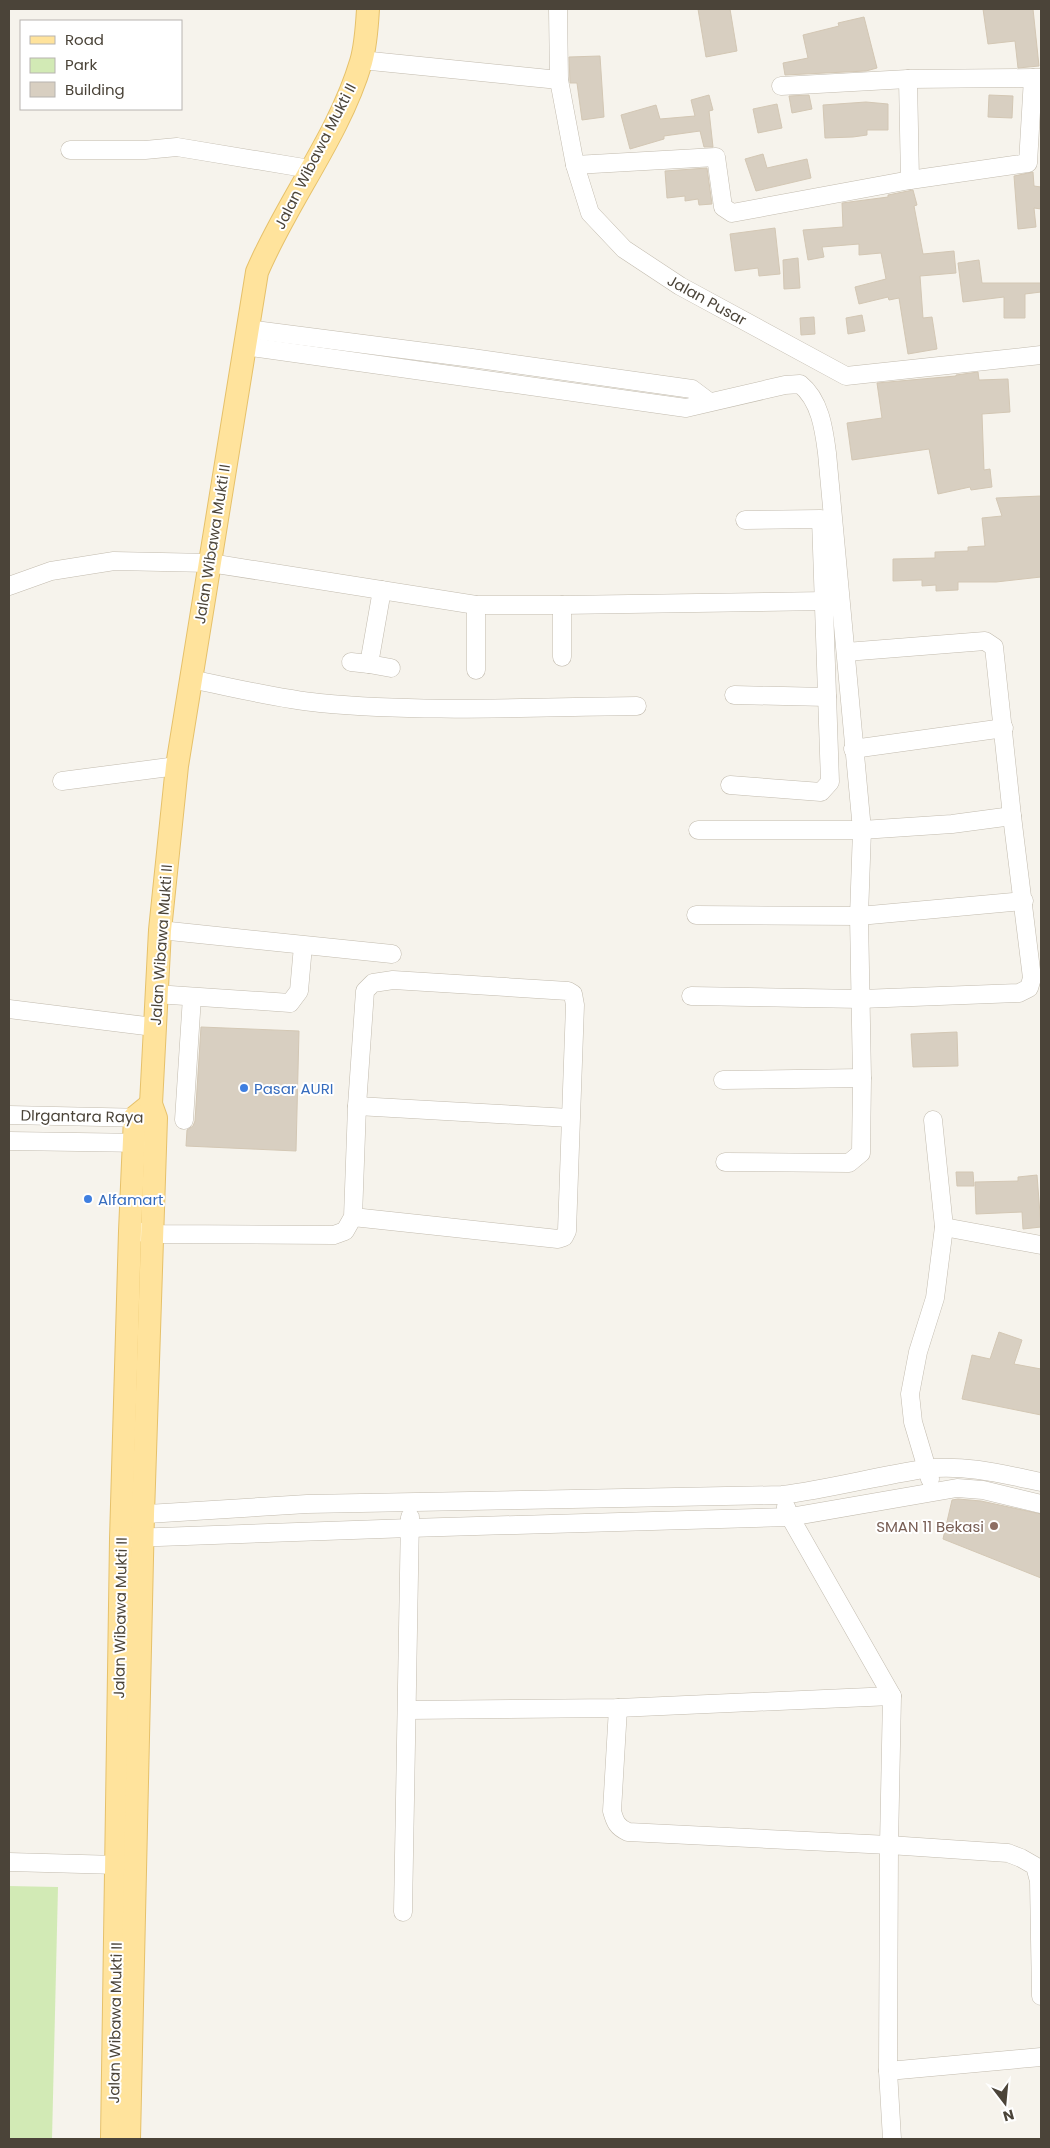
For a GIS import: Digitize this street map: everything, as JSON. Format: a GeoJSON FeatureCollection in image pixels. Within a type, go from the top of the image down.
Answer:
{"type":"FeatureCollection","features":[{"type":"Feature","properties":{"kind":"main road","name":"Jalan Wibawa Mukti II"},"geometry":{"type":"LineString","coordinates":[[130,2139],[143,1538],[132,1515],[130,1231],[144,1143],[160,930],[177,766],[257,272],[270,241],[348,99],[361,60],[368,9]]}},
{"type":"Feature","properties":{"kind":"main road","name":"Jalan Wibawa Mukti II"},"geometry":{"type":"LineString","coordinates":[[112,2139],[118,1865],[121,1539],[132,1515],[152,1234],[144,1143]]}},
{"type":"Feature","properties":{"kind":"street","name":"Jalan Pusar"},"geometry":{"type":"LineString","coordinates":[[558,9],[559,80],[574,165],[590,213],[624,249],[680,286],[846,376],[1041,356]]}},
{"type":"Feature","properties":{"kind":"street"},"geometry":{"type":"LineString","coordinates":[[361,60],[559,80]]}},
{"type":"Feature","properties":{"kind":"street"},"geometry":{"type":"LineString","coordinates":[[574,165],[716,157],[723,207],[732,213],[910,180],[1028,163],[1037,78],[908,79],[781,86]]}},
{"type":"Feature","properties":{"kind":"street"},"geometry":{"type":"LineString","coordinates":[[908,79],[910,180]]}},
{"type":"Feature","properties":{"kind":"street"},"geometry":{"type":"LineString","coordinates":[[70,150],[145,150],[177,147],[310,169]]}},
{"type":"Feature","properties":{"kind":"street"},"geometry":{"type":"LineString","coordinates":[[246,338],[472,358],[692,389],[708,401]]}},
{"type":"Feature","properties":{"kind":"street"},"geometry":{"type":"LineString","coordinates":[[246,338],[470,377],[686,408],[708,401],[785,385],[800,384],[810,392],[824,431],[862,830],[859,916],[862,1078],[861,1153],[850,1163],[725,1162]]}},
{"type":"Feature","properties":{"kind":"street"},"geometry":{"type":"LineString","coordinates":[[470,377],[472,358]]}},
{"type":"Feature","properties":{"kind":"street"},"geometry":{"type":"LineString","coordinates":[[661,404],[663,385]]}},
{"type":"Feature","properties":{"kind":"street"},"geometry":{"type":"LineString","coordinates":[[730,786],[821,792],[830,782],[821,519],[745,520]]}},
{"type":"Feature","properties":{"kind":"street"},"geometry":{"type":"LineString","coordinates":[[9,586],[52,571],[114,561],[210,563],[476,605],[562,606],[825,601]]}},
{"type":"Feature","properties":{"kind":"street"},"geometry":{"type":"LineString","coordinates":[[369,664],[382,590]]}},
{"type":"Feature","properties":{"kind":"street"},"geometry":{"type":"LineString","coordinates":[[476,605],[476,670]]}},
{"type":"Feature","properties":{"kind":"street"},"geometry":{"type":"LineString","coordinates":[[562,606],[562,657]]}},
{"type":"Feature","properties":{"kind":"street"},"geometry":{"type":"LineString","coordinates":[[691,996],[861,999],[1019,993],[1035,989],[1032,978],[1012,816],[994,647],[985,641],[846,652]]}},
{"type":"Feature","properties":{"kind":"street"},"geometry":{"type":"LineString","coordinates":[[351,662],[391,668]]}},
{"type":"Feature","properties":{"kind":"street"},"geometry":{"type":"LineString","coordinates":[[190,679],[317,703],[370,708],[452,709],[637,706]]}},
{"type":"Feature","properties":{"kind":"street"},"geometry":{"type":"LineString","coordinates":[[734,695],[827,697]]}},
{"type":"Feature","properties":{"kind":"street"},"geometry":{"type":"LineString","coordinates":[[853,749],[1004,728]]}},
{"type":"Feature","properties":{"kind":"street"},"geometry":{"type":"LineString","coordinates":[[62,780],[177,766]]}},
{"type":"Feature","properties":{"kind":"street"},"geometry":{"type":"LineString","coordinates":[[698,830],[862,830],[952,824],[1012,816]]}},
{"type":"Feature","properties":{"kind":"street"},"geometry":{"type":"LineString","coordinates":[[696,915],[859,916],[1024,901]]}},
{"type":"Feature","properties":{"kind":"street"},"geometry":{"type":"LineString","coordinates":[[160,930],[392,954]]}},
{"type":"Feature","properties":{"kind":"street"},"geometry":{"type":"LineString","coordinates":[[155,994],[290,1003],[299,991],[303,946]]}},
{"type":"Feature","properties":{"kind":"street"},"geometry":{"type":"LineString","coordinates":[[130,1231],[152,1234],[334,1235],[345,1231],[353,1218],[357,1106],[365,991],[372,983],[393,980],[568,991],[573,994],[575,1005],[567,1231],[564,1237],[558,1239],[353,1218]]}},
{"type":"Feature","properties":{"kind":"street"},"geometry":{"type":"LineString","coordinates":[[184,1120],[192,997]]}},
{"type":"Feature","properties":{"kind":"street"},"geometry":{"type":"LineString","coordinates":[[9,1009],[154,1027]]}},
{"type":"Feature","properties":{"kind":"street"},"geometry":{"type":"LineString","coordinates":[[723,1080],[862,1078]]}},
{"type":"Feature","properties":{"kind":"street"},"geometry":{"type":"LineString","coordinates":[[357,1106],[570,1118]]}},
{"type":"Feature","properties":{"kind":"street","name":"DIrgantara Raya"},"geometry":{"type":"LineString","coordinates":[[9,1115],[147,1113]]}},
{"type":"Feature","properties":{"kind":"street"},"geometry":{"type":"LineString","coordinates":[[30,1141],[31,1115]]}},
{"type":"Feature","properties":{"kind":"street"},"geometry":{"type":"LineString","coordinates":[[933,1120],[944,1226],[935,1298],[918,1352],[910,1394],[913,1422],[926,1469],[935,1491]]}},
{"type":"Feature","properties":{"kind":"street","name":"DIrgantara Raya"},"geometry":{"type":"LineString","coordinates":[[9,1141],[144,1143]]}},
{"type":"Feature","properties":{"kind":"street"},"geometry":{"type":"LineString","coordinates":[[944,1226],[1041,1245]]}},
{"type":"Feature","properties":{"kind":"street"},"geometry":{"type":"LineString","coordinates":[[132,1515],[307,1504],[782,1495],[926,1469],[983,1470],[1041,1482]]}},
{"type":"Feature","properties":{"kind":"street"},"geometry":{"type":"LineString","coordinates":[[121,1539],[790,1517],[957,1488],[983,1490],[1041,1504]]}},
{"type":"Feature","properties":{"kind":"street"},"geometry":{"type":"LineString","coordinates":[[782,1495],[790,1517],[892,1696],[888,2071],[892,2139]]}},
{"type":"Feature","properties":{"kind":"street"},"geometry":{"type":"LineString","coordinates":[[403,1912],[410,1503]]}},
{"type":"Feature","properties":{"kind":"street"},"geometry":{"type":"LineString","coordinates":[[407,1710],[618,1708],[892,1696]]}},
{"type":"Feature","properties":{"kind":"street"},"geometry":{"type":"LineString","coordinates":[[618,1708],[612,1811],[619,1828],[628,1832],[1008,1853],[1034,1866],[1039,1881],[1041,1996]]}},
{"type":"Feature","properties":{"kind":"street"},"geometry":{"type":"LineString","coordinates":[[9,1862],[118,1865]]}},
{"type":"Feature","properties":{"kind":"street"},"geometry":{"type":"LineString","coordinates":[[888,2071],[1041,2057]]}},
{"type":"Feature","properties":{"kind":"green space"},"geometry":{"type":"Polygon","coordinates":[[[9,1886],[58,1887],[52,2139],[9,2139],[9,1886]]]}},
{"type":"Feature","properties":{"kind":"building"},"geometry":{"type":"Polygon","coordinates":[[[698,9],[730,9],[737,51],[706,57],[698,9]]]}},
{"type":"Feature","properties":{"kind":"building"},"geometry":{"type":"Polygon","coordinates":[[[983,9],[1033,9],[1039,66],[1018,68],[1015,41],[988,44],[983,9]]]}},
{"type":"Feature","properties":{"kind":"building"},"geometry":{"type":"Polygon","coordinates":[[[864,17],[877,68],[866,71],[785,75],[783,63],[808,58],[803,35],[839,26],[838,23],[864,17]]]}},
{"type":"Feature","properties":{"kind":"building"},"geometry":{"type":"Polygon","coordinates":[[[600,56],[604,117],[582,120],[577,83],[570,83],[569,57],[600,56]]]}},
{"type":"Feature","properties":{"kind":"building"},"geometry":{"type":"Polygon","coordinates":[[[709,95],[713,110],[709,111],[713,147],[704,147],[700,131],[664,136],[664,139],[630,149],[621,115],[656,105],[660,119],[695,116],[691,100],[709,95]]]}},
{"type":"Feature","properties":{"kind":"building"},"geometry":{"type":"Polygon","coordinates":[[[809,95],[812,109],[792,113],[789,96],[809,95]]]}},
{"type":"Feature","properties":{"kind":"building"},"geometry":{"type":"Polygon","coordinates":[[[989,95],[1013,96],[1012,118],[988,117],[989,95]]]}},
{"type":"Feature","properties":{"kind":"building"},"geometry":{"type":"Polygon","coordinates":[[[866,102],[888,104],[888,130],[867,130],[867,135],[825,138],[823,105],[866,102]]]}},
{"type":"Feature","properties":{"kind":"building"},"geometry":{"type":"Polygon","coordinates":[[[777,104],[782,128],[758,133],[753,109],[777,104]]]}},
{"type":"Feature","properties":{"kind":"building"},"geometry":{"type":"Polygon","coordinates":[[[763,154],[767,168],[807,159],[811,178],[756,191],[745,159],[763,154]]]}},
{"type":"Feature","properties":{"kind":"building"},"geometry":{"type":"Polygon","coordinates":[[[707,168],[712,204],[699,205],[698,199],[685,201],[685,196],[667,198],[665,171],[707,168]]]}},
{"type":"Feature","properties":{"kind":"building"},"geometry":{"type":"Polygon","coordinates":[[[1033,172],[1034,186],[1041,187],[1041,209],[1034,208],[1036,227],[1018,229],[1014,176],[1033,172]]]}},
{"type":"Feature","properties":{"kind":"building"},"geometry":{"type":"Polygon","coordinates":[[[913,190],[917,205],[914,206],[923,254],[954,251],[956,273],[920,276],[923,318],[932,317],[937,349],[908,354],[899,298],[889,300],[888,297],[859,304],[855,287],[886,279],[881,253],[859,255],[859,244],[822,247],[824,257],[808,260],[803,230],[843,227],[842,203],[888,197],[888,195],[913,190]]]}},
{"type":"Feature","properties":{"kind":"building"},"geometry":{"type":"Polygon","coordinates":[[[775,228],[780,274],[759,276],[758,268],[735,271],[730,234],[775,228]]]}},
{"type":"Feature","properties":{"kind":"building"},"geometry":{"type":"Polygon","coordinates":[[[798,258],[800,288],[784,289],[783,260],[798,258]]]}},
{"type":"Feature","properties":{"kind":"building"},"geometry":{"type":"Polygon","coordinates":[[[979,260],[982,283],[1041,283],[1041,292],[1025,294],[1025,318],[1004,318],[1004,297],[963,302],[958,263],[979,260]]]}},
{"type":"Feature","properties":{"kind":"building"},"geometry":{"type":"Polygon","coordinates":[[[862,315],[865,331],[848,334],[846,318],[862,315]]]}},
{"type":"Feature","properties":{"kind":"building"},"geometry":{"type":"Polygon","coordinates":[[[814,317],[815,334],[801,335],[800,318],[814,317]]]}},
{"type":"Feature","properties":{"kind":"building"},"geometry":{"type":"Polygon","coordinates":[[[978,372],[979,380],[1008,379],[1010,412],[982,414],[984,470],[990,469],[992,487],[971,490],[970,487],[938,494],[929,449],[852,460],[847,423],[882,418],[877,383],[956,376],[978,372]]]}},
{"type":"Feature","properties":{"kind":"building"},"geometry":{"type":"Polygon","coordinates":[[[1041,496],[1041,577],[996,582],[958,582],[958,590],[936,591],[936,585],[922,586],[922,580],[893,581],[893,559],[935,558],[935,552],[968,551],[968,547],[985,546],[982,518],[1002,516],[996,498],[1041,496]]]}},
{"type":"Feature","properties":{"kind":"building","name":"Pasar AURI"},"geometry":{"type":"Polygon","coordinates":[[[201,1027],[299,1031],[296,1151],[186,1146],[187,1130],[193,1126],[195,1121],[201,1027]]]}},
{"type":"Feature","properties":{"kind":"building"},"geometry":{"type":"Polygon","coordinates":[[[957,1032],[958,1066],[913,1067],[911,1034],[957,1032]]]}},
{"type":"Feature","properties":{"kind":"building"},"geometry":{"type":"Polygon","coordinates":[[[956,1172],[973,1172],[974,1186],[957,1186],[956,1172]]]}},
{"type":"Feature","properties":{"kind":"building"},"geometry":{"type":"Polygon","coordinates":[[[1037,1175],[1041,1227],[1023,1229],[1022,1212],[976,1214],[975,1182],[1018,1181],[1018,1177],[1037,1175]]]}},
{"type":"Feature","properties":{"kind":"building"},"geometry":{"type":"Polygon","coordinates":[[[999,1332],[1022,1340],[1014,1364],[1041,1369],[1041,1415],[962,1399],[972,1355],[990,1359],[999,1332]]]}},
{"type":"Feature","properties":{"kind":"building","name":"SMAN 11 Bekasi"},"geometry":{"type":"Polygon","coordinates":[[[952,1500],[981,1501],[1041,1514],[1041,1578],[943,1539],[952,1500]]]}},
{"type":"Feature","properties":{"kind":"place","name":"Pasar AURI"},"geometry":{"type":"Point","coordinates":[244,1088]}},
{"type":"Feature","properties":{"kind":"place","name":"Alfamart"},"geometry":{"type":"Point","coordinates":[88,1199]}},
{"type":"Feature","properties":{"kind":"place","name":"SMAN 11 Bekasi"},"geometry":{"type":"Point","coordinates":[994,1526]}}]}
